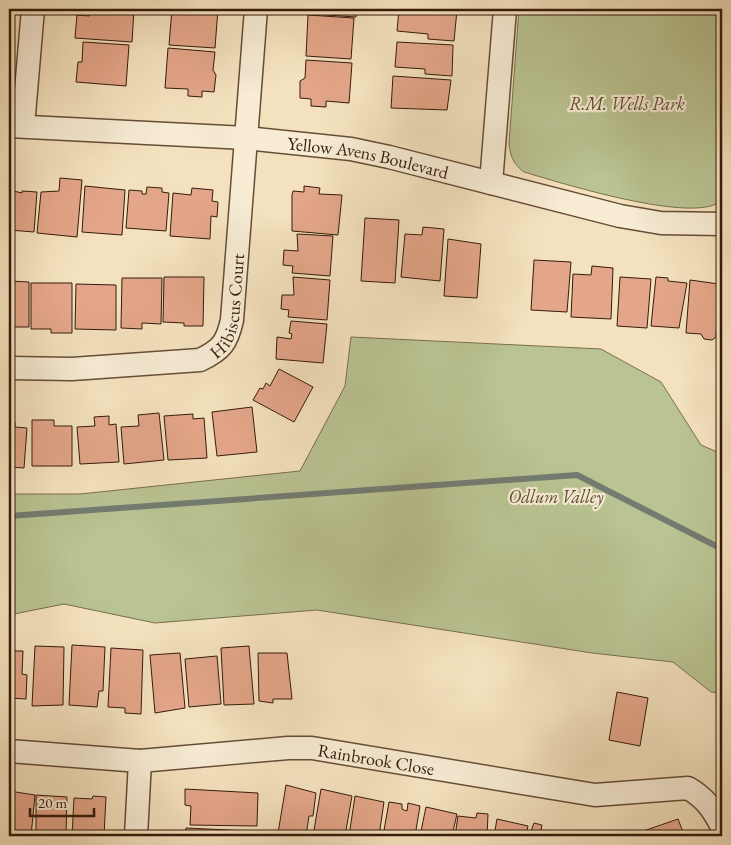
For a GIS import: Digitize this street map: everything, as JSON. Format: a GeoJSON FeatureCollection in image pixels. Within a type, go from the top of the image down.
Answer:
{"type":"FeatureCollection","features":[{"type":"Feature","properties":{"kind":"street"},"geometry":{"type":"LineString","coordinates":[[16,126],[33,9]]}},
{"type":"Feature","properties":{"kind":"street","name":"Hibiscus Court"},"geometry":{"type":"LineString","coordinates":[[9,368],[72,369],[200,360],[216,353],[228,337],[232,320],[256,9]]}},
{"type":"Feature","properties":{"kind":"street"},"geometry":{"type":"LineString","coordinates":[[491,183],[505,9]]}},
{"type":"Feature","properties":{"kind":"street","name":"Yellow Avens Boulevard"},"geometry":{"type":"LineString","coordinates":[[16,126],[246,138],[351,149],[640,220],[700,225],[722,224]]}},
{"type":"Feature","properties":{"kind":"street","name":"Rainbrook Close"},"geometry":{"type":"LineString","coordinates":[[9,750],[140,761],[312,748],[595,794],[688,788],[701,795],[710,804],[722,827]]}},
{"type":"Feature","properties":{"kind":"street"},"geometry":{"type":"LineString","coordinates":[[136,836],[140,761]]}},
{"type":"Feature","properties":{"kind":"green space","name":"R.M. Wells Park"},"geometry":{"type":"Polygon","coordinates":[[[519,9],[722,9],[722,200],[708,207],[685,208],[657,205],[626,200],[524,172],[513,160],[509,143],[519,9]]]}},
{"type":"Feature","properties":{"kind":"green space","name":"Odlum Valley"},"geometry":{"type":"Polygon","coordinates":[[[351,337],[601,349],[661,382],[701,445],[722,454],[722,693],[711,692],[673,662],[592,653],[317,610],[155,623],[64,604],[9,615],[9,494],[80,494],[300,471],[345,386],[351,337]]]}},
{"type":"Feature","properties":{"kind":"building"},"geometry":{"type":"Polygon","coordinates":[[[90,9],[134,9],[132,42],[75,38],[77,15],[89,16],[90,9]]]}},
{"type":"Feature","properties":{"kind":"building"},"geometry":{"type":"Polygon","coordinates":[[[172,9],[218,9],[215,48],[169,45],[172,9]]]}},
{"type":"Feature","properties":{"kind":"building"},"geometry":{"type":"Polygon","coordinates":[[[311,9],[357,9],[356,17],[311,14],[311,9]]]}},
{"type":"Feature","properties":{"kind":"building"},"geometry":{"type":"Polygon","coordinates":[[[399,9],[457,10],[454,41],[428,39],[428,34],[397,31],[399,9]]]}},
{"type":"Feature","properties":{"kind":"building"},"geometry":{"type":"Polygon","coordinates":[[[308,15],[354,18],[351,59],[306,56],[308,15]]]}},
{"type":"Feature","properties":{"kind":"building"},"geometry":{"type":"Polygon","coordinates":[[[83,42],[129,45],[126,86],[76,82],[78,62],[82,62],[83,42]]]}},
{"type":"Feature","properties":{"kind":"building"},"geometry":{"type":"Polygon","coordinates":[[[397,42],[453,45],[452,76],[425,74],[425,69],[395,67],[397,42]]]}},
{"type":"Feature","properties":{"kind":"building"},"geometry":{"type":"Polygon","coordinates":[[[168,48],[215,52],[213,70],[216,75],[214,92],[202,91],[202,97],[188,96],[188,89],[165,88],[168,48]]]}},
{"type":"Feature","properties":{"kind":"building"},"geometry":{"type":"Polygon","coordinates":[[[306,60],[352,63],[349,103],[326,101],[326,107],[311,106],[311,99],[300,98],[300,81],[305,78],[306,60]]]}},
{"type":"Feature","properties":{"kind":"building"},"geometry":{"type":"Polygon","coordinates":[[[393,76],[451,80],[447,110],[391,108],[393,76]]]}},
{"type":"Feature","properties":{"kind":"building"},"geometry":{"type":"Polygon","coordinates":[[[60,178],[82,180],[77,237],[37,233],[41,192],[59,191],[60,178]]]}},
{"type":"Feature","properties":{"kind":"building"},"geometry":{"type":"Polygon","coordinates":[[[85,186],[125,190],[122,235],[82,232],[85,186]]]}},
{"type":"Feature","properties":{"kind":"building"},"geometry":{"type":"Polygon","coordinates":[[[304,186],[320,188],[319,194],[342,195],[338,235],[292,231],[293,191],[304,192],[304,186]]]}},
{"type":"Feature","properties":{"kind":"building"},"geometry":{"type":"Polygon","coordinates":[[[147,187],[162,188],[162,192],[169,193],[166,231],[126,228],[129,190],[142,191],[142,194],[146,194],[147,187]]]}},
{"type":"Feature","properties":{"kind":"building"},"geometry":{"type":"Polygon","coordinates":[[[192,188],[213,190],[212,201],[218,202],[217,217],[211,216],[210,239],[170,236],[173,193],[191,195],[192,188]]]}},
{"type":"Feature","properties":{"kind":"building"},"geometry":{"type":"Polygon","coordinates":[[[9,190],[22,193],[22,191],[37,192],[34,232],[9,230],[9,190]]]}},
{"type":"Feature","properties":{"kind":"building"},"geometry":{"type":"Polygon","coordinates":[[[365,218],[399,220],[395,283],[361,281],[365,218]]]}},
{"type":"Feature","properties":{"kind":"building"},"geometry":{"type":"Polygon","coordinates":[[[423,227],[444,229],[440,281],[401,277],[405,234],[422,235],[423,227]]]}},
{"type":"Feature","properties":{"kind":"building"},"geometry":{"type":"Polygon","coordinates":[[[297,234],[333,236],[330,276],[292,273],[293,266],[283,265],[284,250],[298,251],[297,234]]]}},
{"type":"Feature","properties":{"kind":"building"},"geometry":{"type":"Polygon","coordinates":[[[448,239],[481,244],[477,298],[444,296],[448,239]]]}},
{"type":"Feature","properties":{"kind":"building"},"geometry":{"type":"Polygon","coordinates":[[[534,260],[571,262],[567,312],[531,310],[534,260]]]}},
{"type":"Feature","properties":{"kind":"building"},"geometry":{"type":"Polygon","coordinates":[[[592,266],[613,268],[611,319],[571,317],[573,274],[591,275],[592,266]]]}},
{"type":"Feature","properties":{"kind":"building"},"geometry":{"type":"Polygon","coordinates":[[[164,277],[204,277],[203,326],[184,326],[184,323],[163,322],[164,277]]]}},
{"type":"Feature","properties":{"kind":"building"},"geometry":{"type":"Polygon","coordinates":[[[293,277],[330,280],[327,320],[288,317],[289,310],[281,309],[282,295],[294,295],[293,277]]]}},
{"type":"Feature","properties":{"kind":"building"},"geometry":{"type":"Polygon","coordinates":[[[620,277],[651,279],[647,328],[617,326],[620,277]]]}},
{"type":"Feature","properties":{"kind":"building"},"geometry":{"type":"Polygon","coordinates":[[[656,277],[668,278],[668,281],[687,283],[679,328],[651,326],[656,277]]]}},
{"type":"Feature","properties":{"kind":"building"},"geometry":{"type":"Polygon","coordinates":[[[122,278],[162,278],[161,324],[142,323],[142,329],[121,328],[122,278]]]}},
{"type":"Feature","properties":{"kind":"building"},"geometry":{"type":"Polygon","coordinates":[[[690,280],[719,284],[716,337],[712,340],[704,339],[701,334],[686,333],[690,280]]]}},
{"type":"Feature","properties":{"kind":"building"},"geometry":{"type":"Polygon","coordinates":[[[9,281],[29,282],[29,327],[10,327],[10,339],[9,281]]]}},
{"type":"Feature","properties":{"kind":"building"},"geometry":{"type":"Polygon","coordinates":[[[31,283],[72,283],[72,333],[51,333],[51,329],[31,329],[31,283]]]}},
{"type":"Feature","properties":{"kind":"building"},"geometry":{"type":"Polygon","coordinates":[[[76,284],[116,285],[116,330],[75,329],[76,284]]]}},
{"type":"Feature","properties":{"kind":"building"},"geometry":{"type":"Polygon","coordinates":[[[291,321],[327,324],[323,363],[276,359],[277,337],[291,339],[292,334],[289,333],[291,321]]]}},
{"type":"Feature","properties":{"kind":"building"},"geometry":{"type":"Polygon","coordinates":[[[279,369],[313,387],[294,422],[253,400],[260,388],[263,389],[266,383],[270,386],[279,369]]]}},
{"type":"Feature","properties":{"kind":"building"},"geometry":{"type":"Polygon","coordinates":[[[252,407],[257,452],[217,456],[212,412],[252,407]]]}},
{"type":"Feature","properties":{"kind":"building"},"geometry":{"type":"Polygon","coordinates":[[[159,413],[164,460],[124,464],[121,427],[139,426],[138,415],[159,413]]]}},
{"type":"Feature","properties":{"kind":"building"},"geometry":{"type":"Polygon","coordinates":[[[193,414],[193,419],[204,418],[207,458],[168,460],[164,416],[193,414]]]}},
{"type":"Feature","properties":{"kind":"building"},"geometry":{"type":"Polygon","coordinates":[[[109,416],[109,425],[116,424],[119,462],[80,464],[77,427],[95,426],[94,417],[109,416]]]}},
{"type":"Feature","properties":{"kind":"building"},"geometry":{"type":"Polygon","coordinates":[[[32,420],[54,420],[54,426],[72,426],[72,466],[32,466],[32,420]]]}},
{"type":"Feature","properties":{"kind":"building"},"geometry":{"type":"Polygon","coordinates":[[[9,422],[15,422],[15,427],[27,428],[24,468],[9,467],[9,422]]]}},
{"type":"Feature","properties":{"kind":"building"},"geometry":{"type":"Polygon","coordinates":[[[72,645],[105,647],[103,691],[99,691],[97,707],[69,705],[72,645]]]}},
{"type":"Feature","properties":{"kind":"building"},"geometry":{"type":"Polygon","coordinates":[[[35,646],[64,647],[63,705],[32,706],[35,646]]]}},
{"type":"Feature","properties":{"kind":"building"},"geometry":{"type":"Polygon","coordinates":[[[249,646],[254,704],[224,705],[221,648],[249,646]]]}},
{"type":"Feature","properties":{"kind":"building"},"geometry":{"type":"Polygon","coordinates":[[[111,648],[143,650],[141,714],[125,713],[125,708],[108,707],[111,648]]]}},
{"type":"Feature","properties":{"kind":"building"},"geometry":{"type":"Polygon","coordinates":[[[9,651],[23,651],[22,674],[27,675],[26,699],[9,698],[9,651]]]}},
{"type":"Feature","properties":{"kind":"building"},"geometry":{"type":"Polygon","coordinates":[[[180,653],[185,708],[155,713],[150,655],[180,653]]]}},
{"type":"Feature","properties":{"kind":"building"},"geometry":{"type":"Polygon","coordinates":[[[258,653],[287,653],[292,699],[273,699],[273,703],[259,701],[258,653]]]}},
{"type":"Feature","properties":{"kind":"building"},"geometry":{"type":"Polygon","coordinates":[[[217,656],[221,704],[189,707],[185,659],[217,656]]]}},
{"type":"Feature","properties":{"kind":"building"},"geometry":{"type":"Polygon","coordinates":[[[617,692],[648,698],[640,746],[609,740],[617,692]]]}},
{"type":"Feature","properties":{"kind":"building"},"geometry":{"type":"Polygon","coordinates":[[[286,785],[316,793],[313,816],[309,816],[306,836],[278,833],[286,785]]]}},
{"type":"Feature","properties":{"kind":"building"},"geometry":{"type":"Polygon","coordinates":[[[185,789],[258,793],[257,826],[190,825],[191,806],[185,805],[185,789]]]}},
{"type":"Feature","properties":{"kind":"building"},"geometry":{"type":"Polygon","coordinates":[[[321,789],[352,796],[345,836],[313,836],[321,789]]]}},
{"type":"Feature","properties":{"kind":"building"},"geometry":{"type":"Polygon","coordinates":[[[9,791],[35,795],[31,836],[9,836],[9,791]]]}},
{"type":"Feature","properties":{"kind":"building"},"geometry":{"type":"Polygon","coordinates":[[[36,795],[67,797],[66,836],[36,836],[36,795]]]}},
{"type":"Feature","properties":{"kind":"building"},"geometry":{"type":"Polygon","coordinates":[[[93,796],[106,797],[104,836],[72,836],[74,798],[92,799],[93,796]]]}},
{"type":"Feature","properties":{"kind":"building"},"geometry":{"type":"Polygon","coordinates":[[[355,796],[384,802],[379,836],[349,836],[355,796]]]}},
{"type":"Feature","properties":{"kind":"building"},"geometry":{"type":"Polygon","coordinates":[[[389,802],[402,804],[402,809],[407,811],[408,803],[420,806],[415,836],[383,836],[389,802]]]}},
{"type":"Feature","properties":{"kind":"building"},"geometry":{"type":"Polygon","coordinates":[[[426,807],[457,814],[452,836],[420,836],[426,807]]]}},
{"type":"Feature","properties":{"kind":"building"},"geometry":{"type":"Polygon","coordinates":[[[477,813],[488,814],[487,836],[455,836],[458,816],[476,818],[477,813]]]}},
{"type":"Feature","properties":{"kind":"building"},"geometry":{"type":"Polygon","coordinates":[[[497,819],[528,826],[526,836],[494,836],[497,819]]]}},
{"type":"Feature","properties":{"kind":"building"},"geometry":{"type":"Polygon","coordinates":[[[678,819],[683,832],[679,833],[680,836],[629,836],[678,819]]]}},
{"type":"Feature","properties":{"kind":"building"},"geometry":{"type":"Polygon","coordinates":[[[534,823],[542,825],[541,830],[561,834],[561,836],[529,836],[534,823]]]}},
{"type":"Feature","properties":{"kind":"building"},"geometry":{"type":"Polygon","coordinates":[[[186,828],[250,831],[250,836],[185,836],[186,828]]]}},
{"type":"Feature","properties":{"kind":"building"},"geometry":{"type":"Polygon","coordinates":[[[564,833],[576,835],[563,836],[564,833]]]}},
{"type":"Feature","properties":{"kind":"waterway"},"geometry":{"type":"LineString","coordinates":[[9,516],[577,475],[722,549]]}}]}
